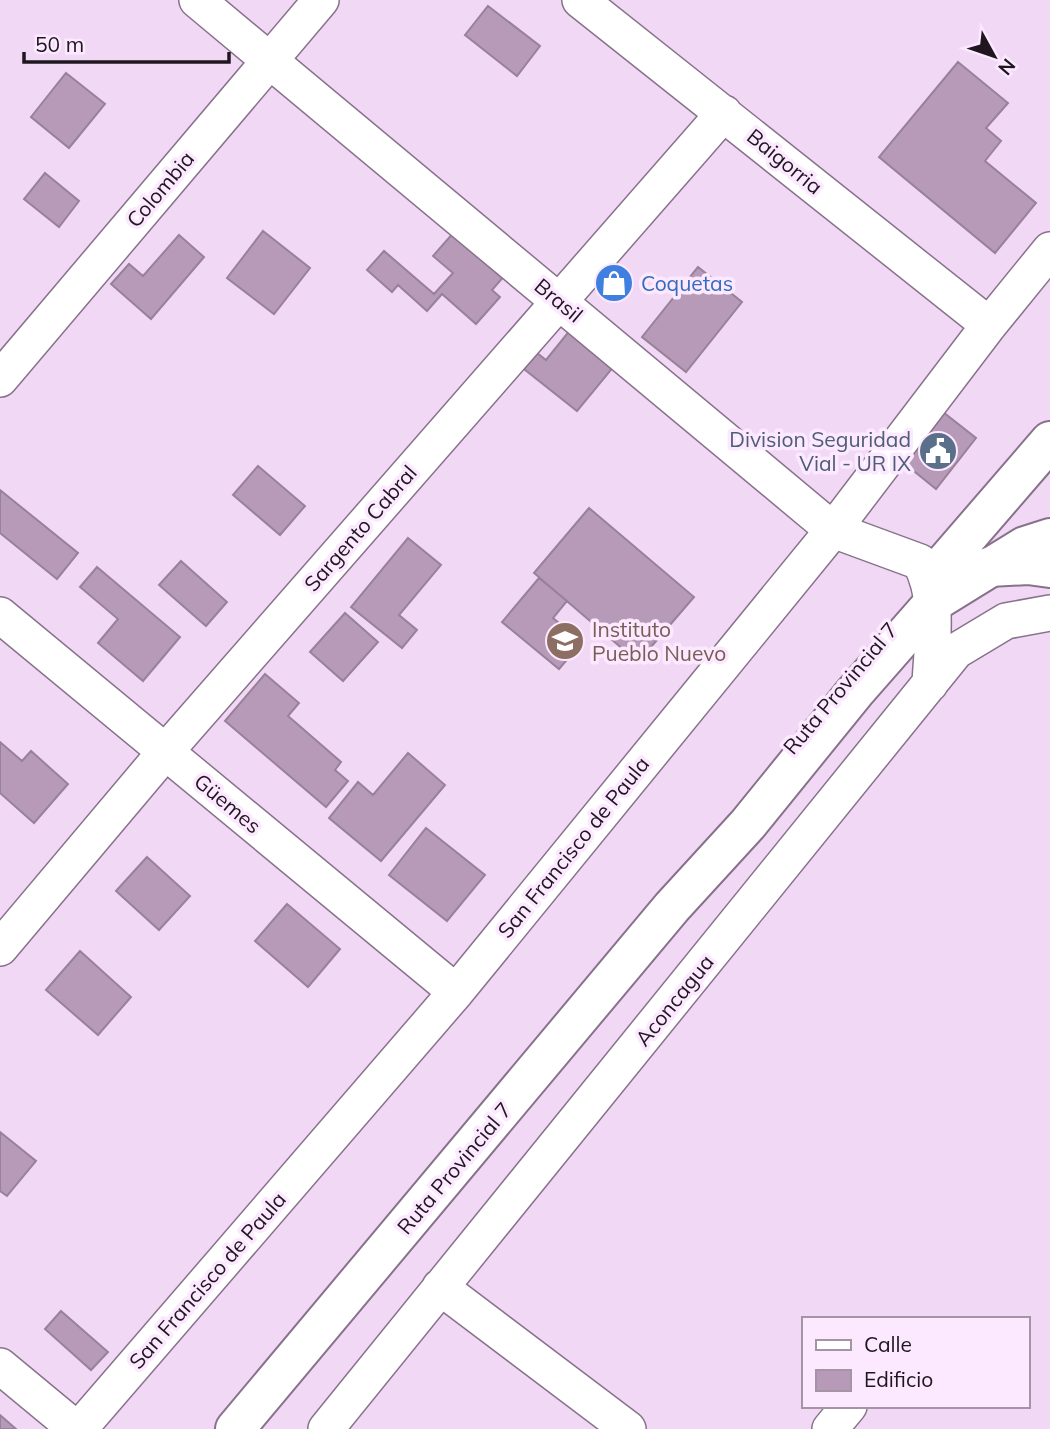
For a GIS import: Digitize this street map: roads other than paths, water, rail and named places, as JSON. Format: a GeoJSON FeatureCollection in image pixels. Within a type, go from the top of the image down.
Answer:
{"type":"FeatureCollection","features":[{"type":"Feature","properties":{"kind":"main road"},"geometry":{"type":"LineString","coordinates":[[932,591],[1050,442]]}},
{"type":"Feature","properties":{"kind":"main road","name":"Ruta Provincial 7"},"geometry":{"type":"LineString","coordinates":[[235,1429],[672,907],[724,828],[932,591],[985,546],[1050,520]]}},
{"type":"Feature","properties":{"kind":"main road","name":"Ruta Provincial 7"},"geometry":{"type":"LineString","coordinates":[[932,591],[989,567],[1025,546],[1050,538]]}},
{"type":"Feature","properties":{"kind":"main road"},"geometry":{"type":"LineString","coordinates":[[989,567],[1028,565],[1050,568]]}},
{"type":"Feature","properties":{"kind":"street","name":"Brasil"},"geometry":{"type":"LineString","coordinates":[[197,0],[833,530],[920,562],[932,591]]}},
{"type":"Feature","properties":{"kind":"street","name":"Colombia"},"geometry":{"type":"LineString","coordinates":[[0,379],[321,0]]}},
{"type":"Feature","properties":{"kind":"street","name":"Baigorria"},"geometry":{"type":"LineString","coordinates":[[580,0],[989,325]]}},
{"type":"Feature","properties":{"kind":"street","name":"Sargento Cabral"},"geometry":{"type":"LineString","coordinates":[[0,948],[166,751],[558,299],[724,113]]}},
{"type":"Feature","properties":{"kind":"street","name":"San Francisco de Paula"},"geometry":{"type":"LineString","coordinates":[[77,1429],[456,992],[833,530],[989,325],[1050,250]]}},
{"type":"Feature","properties":{"kind":"street"},"geometry":{"type":"LineString","coordinates":[[930,684],[932,591]]}},
{"type":"Feature","properties":{"kind":"street","name":"Aconcagua"},"geometry":{"type":"LineString","coordinates":[[326,1429],[956,651],[1006,621],[1050,613]]}},
{"type":"Feature","properties":{"kind":"street","name":"Güemes"},"geometry":{"type":"LineString","coordinates":[[0,615],[456,992]]}},
{"type":"Feature","properties":{"kind":"street"},"geometry":{"type":"LineString","coordinates":[[440,1287],[628,1429]]}},
{"type":"Feature","properties":{"kind":"street"},"geometry":{"type":"LineString","coordinates":[[0,1366],[77,1429]]}},
{"type":"Feature","properties":{"kind":"street"},"geometry":{"type":"LineString","coordinates":[[830,1429],[847,1408]]}},
{"type":"Feature","properties":{"kind":"place","name":"Coquetas"},"geometry":{"type":"Point","coordinates":[614,283]}},
{"type":"Feature","properties":{"kind":"place","name":"Division Seguridad Vial - UR IX"},"geometry":{"type":"Point","coordinates":[938,451]}},
{"type":"Feature","properties":{"kind":"place","name":"Instituto Pueblo Nuevo"},"geometry":{"type":"Point","coordinates":[565,641]}}]}
